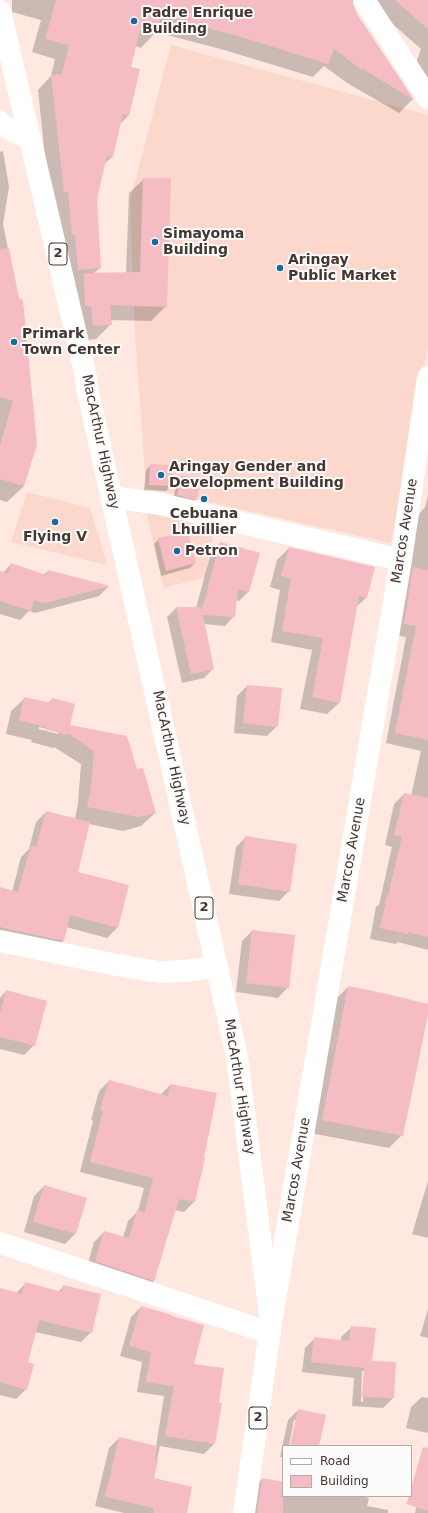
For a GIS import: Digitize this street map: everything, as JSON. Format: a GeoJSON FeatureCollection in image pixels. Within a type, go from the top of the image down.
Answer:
{"type":"FeatureCollection","features":[{"type":"Feature","properties":{"kind":"main road"},"geometry":{"type":"LineString","coordinates":[[364,0],[428,98]]}},
{"type":"Feature","properties":{"kind":"main road","name":"MacArthur Highway"},"geometry":{"type":"LineString","coordinates":[[0,11],[86,377],[87,388],[237,1057],[271,1328],[244,1513]]}},
{"type":"Feature","properties":{"kind":"main road"},"geometry":{"type":"LineString","coordinates":[[0,122],[16,132],[30,138]]}},
{"type":"Feature","properties":{"kind":"main road","name":"Marcos Avenue"},"geometry":{"type":"LineString","coordinates":[[271,1328],[401,560],[428,377]]}},
{"type":"Feature","properties":{"kind":"main road"},"geometry":{"type":"LineString","coordinates":[[112,497],[160,504],[401,560]]}},
{"type":"Feature","properties":{"kind":"main road"},"geometry":{"type":"LineString","coordinates":[[0,941],[159,972],[184,972],[201,969],[216,964]]}},
{"type":"Feature","properties":{"kind":"main road"},"geometry":{"type":"LineString","coordinates":[[0,1243],[271,1328]]}},
{"type":"Feature","properties":{"kind":"shaded area","name":"Aringay Public Market"},"geometry":{"type":"Polygon","coordinates":[[[171,45],[428,115],[428,346],[391,543],[146,488],[135,334],[130,201],[171,45]]]}},
{"type":"Feature","properties":{"kind":"shaded area"},"geometry":{"type":"Polygon","coordinates":[[[27,492],[90,508],[107,565],[11,542],[27,492]]]}},
{"type":"Feature","properties":{"kind":"shaded area"},"geometry":{"type":"Polygon","coordinates":[[[146,511],[214,528],[206,577],[164,588],[146,511]]]}},
{"type":"Feature","properties":{"kind":"building"},"geometry":{"type":"Polygon","coordinates":[[[56,0],[352,0],[357,14],[414,100],[363,69],[362,70],[334,49],[328,64],[238,36],[161,16],[156,34],[140,30],[131,67],[140,69],[129,116],[123,114],[113,157],[107,156],[97,199],[101,268],[78,270],[75,235],[72,235],[68,192],[64,192],[51,75],[62,74],[69,45],[45,39],[56,0]]]}},
{"type":"Feature","properties":{"kind":"building"},"geometry":{"type":"Polygon","coordinates":[[[395,0],[428,0],[428,29],[395,0]]]}},
{"type":"Feature","properties":{"kind":"building","name":"Simayoma Building"},"geometry":{"type":"Polygon","coordinates":[[[143,178],[171,178],[167,307],[110,305],[112,325],[93,326],[91,306],[85,306],[84,273],[140,272],[143,178]]]}},
{"type":"Feature","properties":{"kind":"building"},"geometry":{"type":"Polygon","coordinates":[[[9,248],[19,298],[23,300],[37,445],[24,486],[0,479],[0,446],[13,401],[0,397],[0,249],[9,248]]]}},
{"type":"Feature","properties":{"kind":"building","name":"Aringay Gender and Development Building"},"geometry":{"type":"Polygon","coordinates":[[[150,464],[173,465],[172,486],[149,485],[150,464]]]}},
{"type":"Feature","properties":{"kind":"building"},"geometry":{"type":"Polygon","coordinates":[[[181,475],[201,479],[197,500],[177,495],[181,475]]]}},
{"type":"Feature","properties":{"kind":"building","name":"Petron"},"geometry":{"type":"Polygon","coordinates":[[[188,531],[196,563],[166,571],[158,538],[188,531]]]}},
{"type":"Feature","properties":{"kind":"building"},"geometry":{"type":"Polygon","coordinates":[[[220,542],[260,553],[249,592],[238,589],[235,617],[203,615],[214,669],[191,674],[176,607],[201,607],[202,610],[220,542]]]}},
{"type":"Feature","properties":{"kind":"building"},"geometry":{"type":"Polygon","coordinates":[[[289,547],[375,567],[367,598],[359,596],[340,703],[312,697],[323,638],[282,631],[291,578],[281,576],[289,547]]]}},
{"type":"Feature","properties":{"kind":"building"},"geometry":{"type":"Polygon","coordinates":[[[11,563],[46,575],[48,570],[110,586],[45,603],[34,600],[31,611],[0,601],[0,571],[8,573],[11,563]]]}},
{"type":"Feature","properties":{"kind":"building"},"geometry":{"type":"Polygon","coordinates":[[[413,567],[428,570],[428,740],[395,733],[416,626],[404,624],[413,567]]]}},
{"type":"Feature","properties":{"kind":"building"},"geometry":{"type":"Polygon","coordinates":[[[247,685],[282,688],[278,727],[243,723],[247,685]]]}},
{"type":"Feature","properties":{"kind":"building"},"geometry":{"type":"Polygon","coordinates":[[[24,697],[51,703],[52,698],[75,704],[70,725],[127,736],[137,769],[143,768],[156,813],[138,817],[87,807],[91,789],[94,751],[68,733],[67,735],[44,729],[45,727],[19,720],[24,697]]]}},
{"type":"Feature","properties":{"kind":"building"},"geometry":{"type":"Polygon","coordinates":[[[404,793],[428,798],[428,937],[408,932],[408,934],[380,928],[402,836],[394,835],[404,793]]]}},
{"type":"Feature","properties":{"kind":"building"},"geometry":{"type":"Polygon","coordinates":[[[46,811],[90,822],[78,872],[129,885],[118,928],[70,915],[64,941],[0,927],[0,887],[18,892],[31,846],[36,847],[46,811]]]}},
{"type":"Feature","properties":{"kind":"building"},"geometry":{"type":"Polygon","coordinates":[[[245,836],[297,844],[290,892],[238,884],[245,836]]]}},
{"type":"Feature","properties":{"kind":"building"},"geometry":{"type":"Polygon","coordinates":[[[252,930],[295,935],[289,988],[246,983],[252,930]]]}},
{"type":"Feature","properties":{"kind":"building"},"geometry":{"type":"Polygon","coordinates":[[[348,986],[428,1004],[428,1015],[403,1136],[322,1120],[348,986]]]}},
{"type":"Feature","properties":{"kind":"building"},"geometry":{"type":"Polygon","coordinates":[[[6,990],[47,1001],[35,1046],[0,1037],[0,1013],[6,990]]]}},
{"type":"Feature","properties":{"kind":"building"},"geometry":{"type":"Polygon","coordinates":[[[109,1080],[168,1096],[170,1084],[217,1093],[195,1202],[179,1199],[154,1281],[95,1261],[104,1231],[129,1238],[137,1210],[145,1212],[153,1178],[90,1162],[103,1111],[100,1110],[109,1080]]]}},
{"type":"Feature","properties":{"kind":"building"},"geometry":{"type":"Polygon","coordinates":[[[44,1185],[87,1198],[76,1234],[33,1222],[44,1185]]]}},
{"type":"Feature","properties":{"kind":"building"},"geometry":{"type":"Polygon","coordinates":[[[25,1282],[62,1292],[63,1285],[101,1294],[92,1333],[39,1320],[28,1362],[34,1364],[27,1390],[0,1382],[0,1288],[22,1294],[25,1282]]]}},
{"type":"Feature","properties":{"kind":"building"},"geometry":{"type":"Polygon","coordinates":[[[141,1306],[204,1325],[194,1364],[224,1368],[219,1403],[222,1403],[215,1444],[165,1436],[174,1386],[146,1382],[151,1352],[129,1346],[141,1306]]]}},
{"type":"Feature","properties":{"kind":"building"},"geometry":{"type":"Polygon","coordinates":[[[351,1326],[376,1328],[372,1361],[396,1362],[394,1398],[362,1397],[364,1368],[311,1362],[314,1337],[349,1341],[351,1326]]]}},
{"type":"Feature","properties":{"kind":"building"},"geometry":{"type":"Polygon","coordinates":[[[298,1409],[326,1415],[319,1445],[290,1445],[298,1409]]]}},
{"type":"Feature","properties":{"kind":"building"},"geometry":{"type":"Polygon","coordinates":[[[119,1437],[157,1446],[155,1460],[158,1461],[154,1478],[192,1487],[187,1513],[153,1513],[154,1508],[105,1497],[119,1437]]]}},
{"type":"Feature","properties":{"kind":"building"},"geometry":{"type":"Polygon","coordinates":[[[423,1447],[428,1448],[428,1511],[406,1504],[409,1497],[412,1497],[412,1485],[423,1447]]]}},
{"type":"Feature","properties":{"kind":"building"},"geometry":{"type":"Polygon","coordinates":[[[262,1478],[282,1482],[283,1513],[257,1513],[262,1478]]]}},
{"type":"Feature","properties":{"kind":"place","name":"Padre Enrique Building"},"geometry":{"type":"Point","coordinates":[134,21]}},
{"type":"Feature","properties":{"kind":"place","name":"Simayoma Building"},"geometry":{"type":"Point","coordinates":[155,242]}},
{"type":"Feature","properties":{"kind":"place","name":"Aringay Public Market"},"geometry":{"type":"Point","coordinates":[280,268]}},
{"type":"Feature","properties":{"kind":"place","name":"Primark Town Center"},"geometry":{"type":"Point","coordinates":[14,342]}},
{"type":"Feature","properties":{"kind":"place","name":"Aringay Gender and Development Building"},"geometry":{"type":"Point","coordinates":[161,475]}},
{"type":"Feature","properties":{"kind":"place","name":"Cebuana Lhuillier"},"geometry":{"type":"Point","coordinates":[204,499]}},
{"type":"Feature","properties":{"kind":"place","name":"Flying V"},"geometry":{"type":"Point","coordinates":[55,522]}},
{"type":"Feature","properties":{"kind":"place","name":"Petron"},"geometry":{"type":"Point","coordinates":[177,551]}}]}
